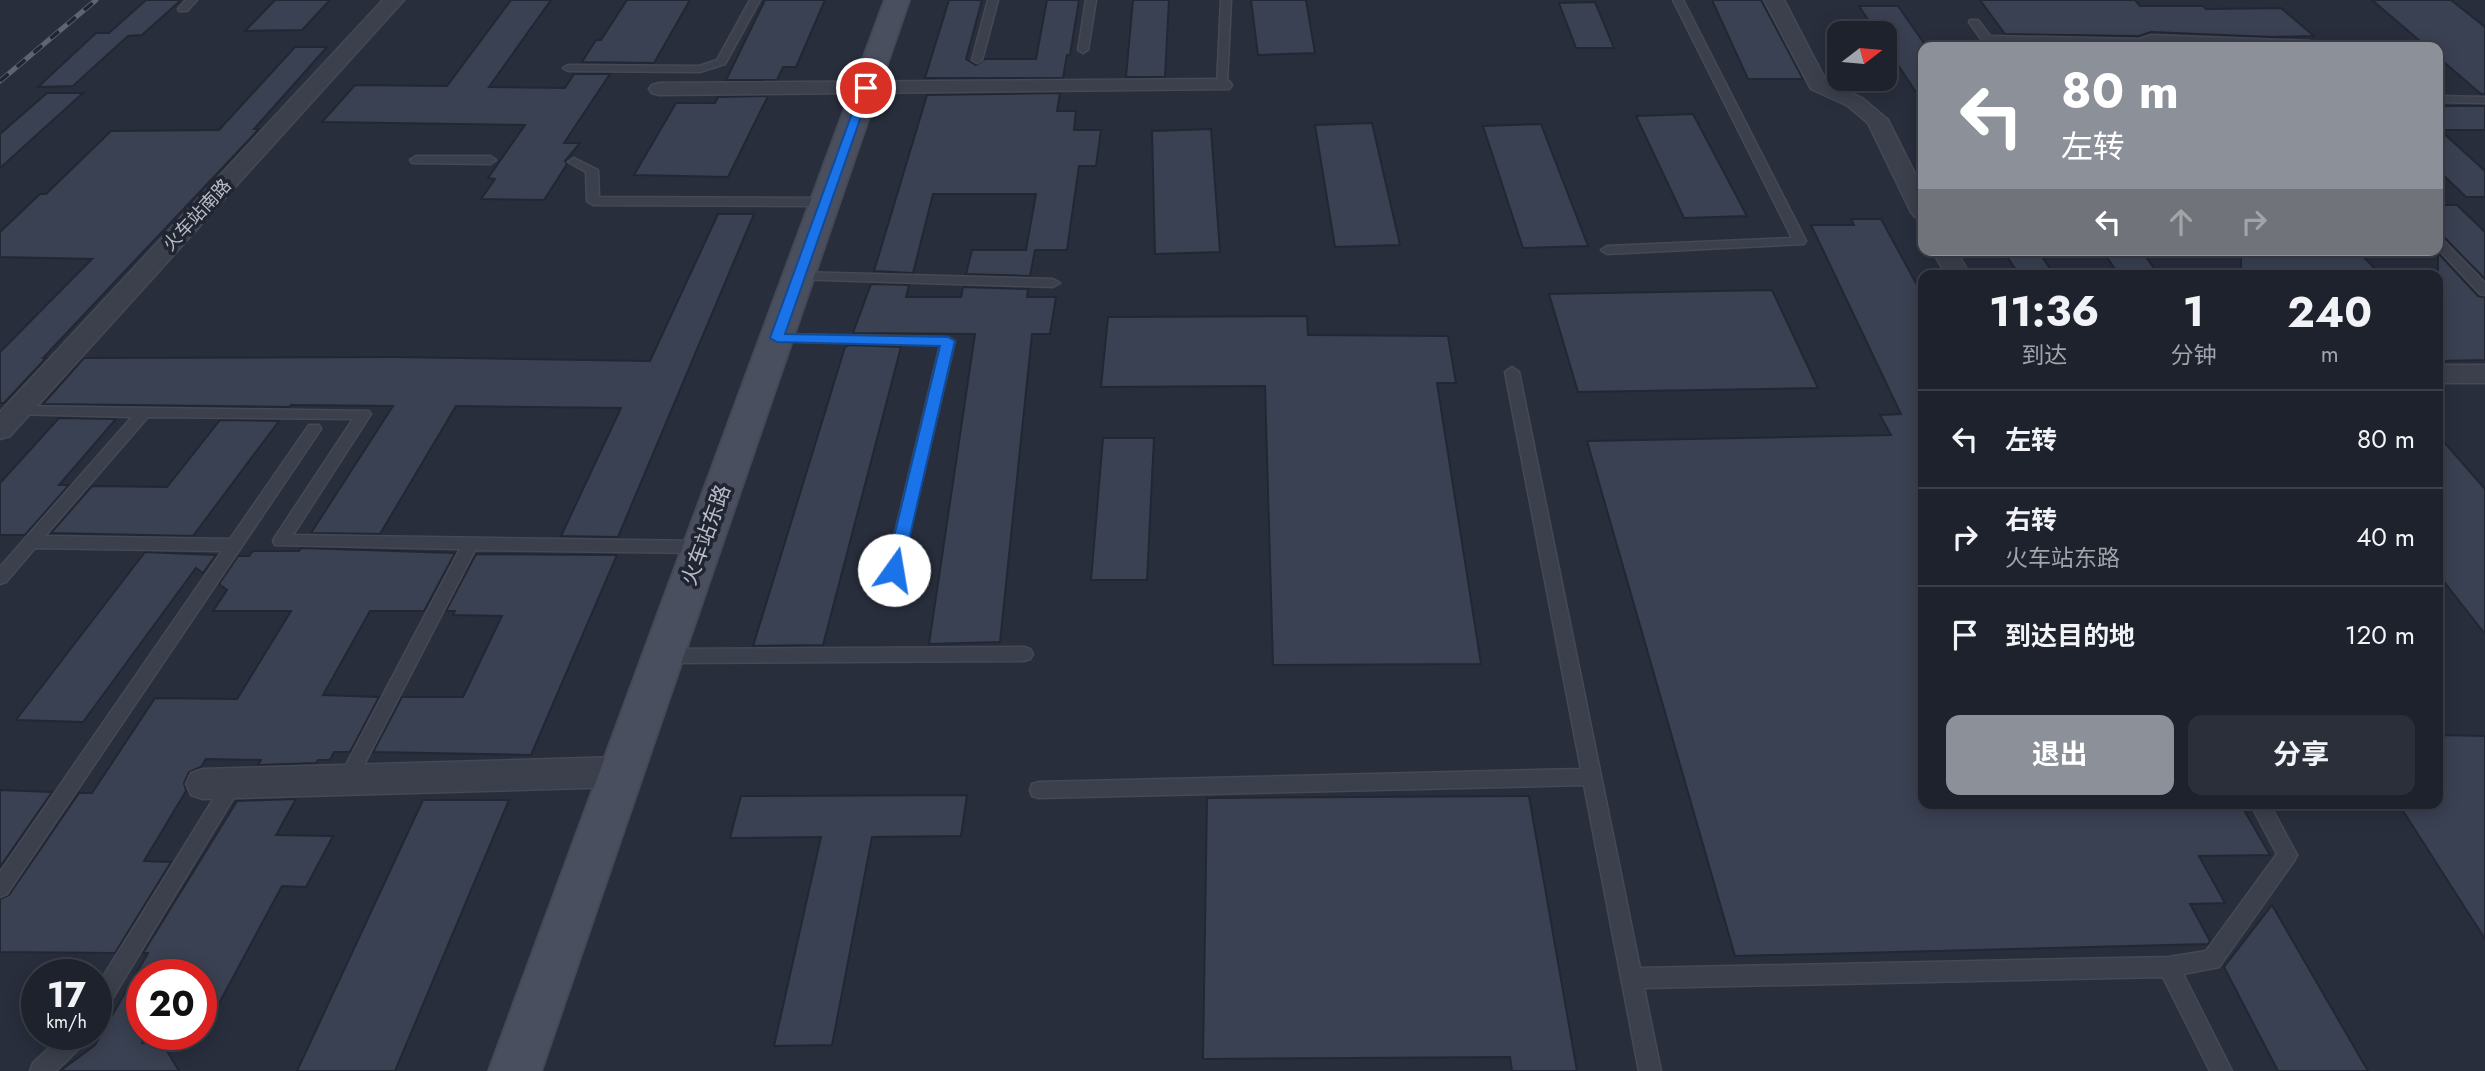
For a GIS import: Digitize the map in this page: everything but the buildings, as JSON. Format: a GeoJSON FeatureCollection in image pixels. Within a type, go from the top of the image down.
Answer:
{"type":"FeatureCollection","features":[{"type":"Feature","properties":{"kind":"main road","name":"火车站东路"},"geometry":{"type":"LineString","coordinates":[[514,1071],[897,0]]}},
{"type":"Feature","properties":{"kind":"street","name":"火车站南路"},"geometry":{"type":"LineString","coordinates":[[0,429],[394,0]]}},
{"type":"Feature","properties":{"kind":"street"},"geometry":{"type":"LineString","coordinates":[[1774,0],[1818,85],[1855,102],[1877,120],[1918,202]]}},
{"type":"Feature","properties":{"kind":"street"},"geometry":{"type":"LineString","coordinates":[[659,89],[1222,85]]}},
{"type":"Feature","properties":{"kind":"street"},"geometry":{"type":"LineString","coordinates":[[2443,374],[2485,374]]}},
{"type":"Feature","properties":{"kind":"street"},"geometry":{"type":"LineString","coordinates":[[218,783],[621,772]]}},
{"type":"Feature","properties":{"kind":"lane"},"geometry":{"type":"LineString","coordinates":[[183,9],[192,0]]}},
{"type":"Feature","properties":{"kind":"lane"},"geometry":{"type":"LineString","coordinates":[[568,68],[699,69],[721,62],[755,0]]}},
{"type":"Feature","properties":{"kind":"lane"},"geometry":{"type":"LineString","coordinates":[[977,60],[993,0]]}},
{"type":"Feature","properties":{"kind":"lane"},"geometry":{"type":"LineString","coordinates":[[1083,50],[1091,0]]}},
{"type":"Feature","properties":{"kind":"lane"},"geometry":{"type":"LineString","coordinates":[[1222,85],[1226,0]]}},
{"type":"Feature","properties":{"kind":"lane"},"geometry":{"type":"LineString","coordinates":[[1606,250],[1800,241],[1678,0]]}},
{"type":"Feature","properties":{"kind":"lane"},"geometry":{"type":"LineString","coordinates":[[1974,22],[1988,42]]}},
{"type":"Feature","properties":{"kind":"lane"},"geometry":{"type":"LineString","coordinates":[[2140,42],[2151,38],[2257,42]]}},
{"type":"Feature","properties":{"kind":"lane"},"geometry":{"type":"LineString","coordinates":[[2443,99],[2485,100]]}},
{"type":"Feature","properties":{"kind":"lane"},"geometry":{"type":"LineString","coordinates":[[416,160],[490,160]]}},
{"type":"Feature","properties":{"kind":"lane"},"geometry":{"type":"LineString","coordinates":[[574,162],[592,170],[593,201],[825,202]]}},
{"type":"Feature","properties":{"kind":"lane"},"geometry":{"type":"LineString","coordinates":[[2443,247],[2485,291]]}},
{"type":"Feature","properties":{"kind":"lane"},"geometry":{"type":"LineString","coordinates":[[799,276],[1053,283]]}},
{"type":"Feature","properties":{"kind":"lane"},"geometry":{"type":"LineString","coordinates":[[777,338],[948,341],[894,570]]}},
{"type":"Feature","properties":{"kind":"lane"},"geometry":{"type":"LineString","coordinates":[[1512,372],[1650,1071]]}},
{"type":"Feature","properties":{"kind":"lane"},"geometry":{"type":"LineString","coordinates":[[16,411],[365,414],[281,541],[702,547]]}},
{"type":"Feature","properties":{"kind":"lane"},"geometry":{"type":"LineString","coordinates":[[0,578],[144,412]]}},
{"type":"Feature","properties":{"kind":"lane"},"geometry":{"type":"LineString","coordinates":[[0,888],[314,429]]}},
{"type":"Feature","properties":{"kind":"lane"},"geometry":{"type":"LineString","coordinates":[[31,542],[235,545]]}},
{"type":"Feature","properties":{"kind":"lane"},"geometry":{"type":"LineString","coordinates":[[347,780],[471,543]]}},
{"type":"Feature","properties":{"kind":"lane"},"geometry":{"type":"LineString","coordinates":[[663,656],[1024,654]]}},
{"type":"Feature","properties":{"kind":"lane"},"geometry":{"type":"LineString","coordinates":[[1039,790],[1591,777]]}},
{"type":"Feature","properties":{"kind":"lane"},"geometry":{"type":"LineString","coordinates":[[112,978],[218,783]]}},
{"type":"Feature","properties":{"kind":"lane"},"geometry":{"type":"LineString","coordinates":[[1630,978],[2169,967],[2212,960],[2287,855],[2262,809]]}},
{"type":"Feature","properties":{"kind":"lane"},"geometry":{"type":"LineString","coordinates":[[2169,967],[2221,1071]]}},
{"type":"Feature","properties":{"kind":"lane"},"geometry":{"type":"LineString","coordinates":[[41,1071],[63,1050]]}},
{"type":"Feature","properties":{"kind":"railway"},"geometry":{"type":"LineString","coordinates":[[0,81],[96,0]]}},
{"type":"Feature","properties":{"kind":"route"},"geometry":{"type":"LineString","coordinates":[[866,88],[777,338],[948,341],[894,570]]}}]}
